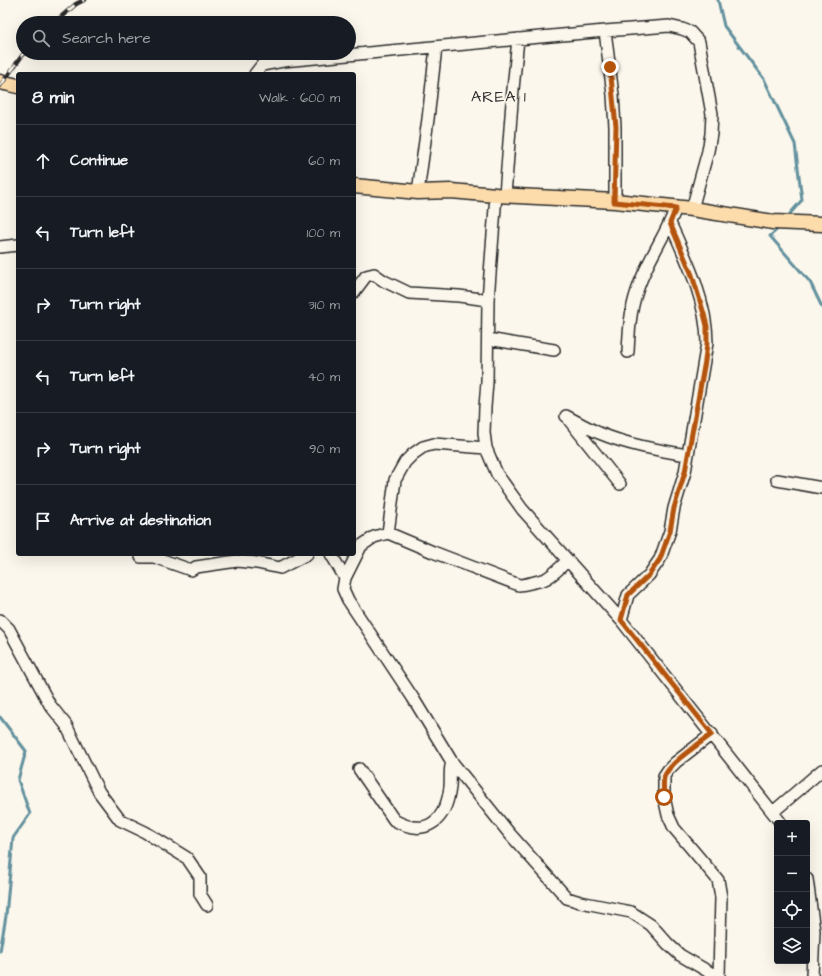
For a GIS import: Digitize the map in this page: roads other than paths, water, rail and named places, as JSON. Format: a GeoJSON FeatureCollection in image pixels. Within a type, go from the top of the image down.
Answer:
{"type":"FeatureCollection","features":[{"type":"Feature","properties":{"kind":"main road"},"geometry":{"type":"LineString","coordinates":[[0,82],[16,86]]}},
{"type":"Feature","properties":{"kind":"main road"},"geometry":{"type":"LineString","coordinates":[[356,186],[418,192],[451,191],[614,202],[692,209],[772,222],[822,224]]}},
{"type":"Feature","properties":{"kind":"street"},"geometry":{"type":"LineString","coordinates":[[356,54],[669,26],[690,32],[698,42],[712,114],[711,134],[704,168],[692,209]]}},
{"type":"Feature","properties":{"kind":"street"},"geometry":{"type":"LineString","coordinates":[[605,31],[616,127],[614,202]]}},
{"type":"Feature","properties":{"kind":"street"},"geometry":{"type":"LineString","coordinates":[[518,39],[488,300],[487,382],[484,433],[486,448],[497,474],[522,509],[621,620],[779,820]]}},
{"type":"Feature","properties":{"kind":"street"},"geometry":{"type":"LineString","coordinates":[[418,192],[436,47]]}},
{"type":"Feature","properties":{"kind":"street"},"geometry":{"type":"LineString","coordinates":[[257,72],[262,66],[295,60]]}},
{"type":"Feature","properties":{"kind":"street"},"geometry":{"type":"LineString","coordinates":[[628,352],[630,314],[637,291],[676,208]]}},
{"type":"Feature","properties":{"kind":"street"},"geometry":{"type":"LineString","coordinates":[[621,620],[628,595],[649,575],[660,559],[670,531],[674,508],[685,472],[705,361],[707,326],[692,275],[670,223]]}},
{"type":"Feature","properties":{"kind":"street"},"geometry":{"type":"LineString","coordinates":[[0,247],[16,245]]}},
{"type":"Feature","properties":{"kind":"street"},"geometry":{"type":"LineString","coordinates":[[356,289],[366,276],[374,274],[384,281],[409,293],[459,296],[488,300]]}},
{"type":"Feature","properties":{"kind":"street"},"geometry":{"type":"LineString","coordinates":[[488,340],[554,350]]}},
{"type":"Feature","properties":{"kind":"street"},"geometry":{"type":"LineString","coordinates":[[620,484],[566,416],[599,433],[626,442],[648,449],[687,455]]}},
{"type":"Feature","properties":{"kind":"street"},"geometry":{"type":"LineString","coordinates":[[388,533],[395,480],[405,462],[413,454],[423,447],[434,444],[486,448]]}},
{"type":"Feature","properties":{"kind":"street"},"geometry":{"type":"LineString","coordinates":[[777,480],[822,488]]}},
{"type":"Feature","properties":{"kind":"street"},"geometry":{"type":"LineString","coordinates":[[567,561],[546,580],[537,580],[519,585],[388,533],[374,537],[361,546],[345,578],[343,588],[348,600],[413,698],[452,762],[509,833],[567,898],[631,912],[651,925],[680,955],[716,976]]}},
{"type":"Feature","properties":{"kind":"street"},"geometry":{"type":"LineString","coordinates":[[141,556],[154,557],[191,570],[196,567],[237,561],[257,563],[280,568],[303,556]]}},
{"type":"Feature","properties":{"kind":"street"},"geometry":{"type":"LineString","coordinates":[[332,556],[345,578]]}},
{"type":"Feature","properties":{"kind":"street"},"geometry":{"type":"LineString","coordinates":[[0,620],[9,630],[50,705],[66,725],[99,792],[120,820],[145,832],[187,858],[200,877],[200,894],[207,905]]}},
{"type":"Feature","properties":{"kind":"street"},"geometry":{"type":"LineString","coordinates":[[712,734],[668,770],[664,776],[664,797],[668,815],[674,828],[718,880],[721,897],[719,976]]}},
{"type":"Feature","properties":{"kind":"street"},"geometry":{"type":"LineString","coordinates":[[359,770],[394,820],[412,827],[423,828],[433,823],[443,812],[448,797],[451,780],[450,766],[452,762]]}},
{"type":"Feature","properties":{"kind":"street"},"geometry":{"type":"LineString","coordinates":[[773,812],[822,770]]}},
{"type":"Feature","properties":{"kind":"street"},"geometry":{"type":"LineString","coordinates":[[809,892],[814,931],[812,976]]}},
{"type":"Feature","properties":{"kind":"waterway"},"geometry":{"type":"LineString","coordinates":[[718,0],[724,26],[764,79],[795,144],[802,200],[788,216]]}},
{"type":"Feature","properties":{"kind":"waterway"},"geometry":{"type":"LineString","coordinates":[[779,228],[770,236],[810,282],[822,307]]}},
{"type":"Feature","properties":{"kind":"waterway"},"geometry":{"type":"LineString","coordinates":[[0,717],[26,751],[18,780],[30,814],[13,838],[6,916],[0,951]]}},
{"type":"Feature","properties":{"kind":"railway"},"geometry":{"type":"LineString","coordinates":[[62,16],[76,4],[84,0]]}},
{"type":"Feature","properties":{"kind":"railway"},"geometry":{"type":"LineString","coordinates":[[0,86],[19,60]]}},
{"type":"Feature","properties":{"kind":"district","name":"AREA 1"},"geometry":{"type":"Point","coordinates":[499,97]}}]}
